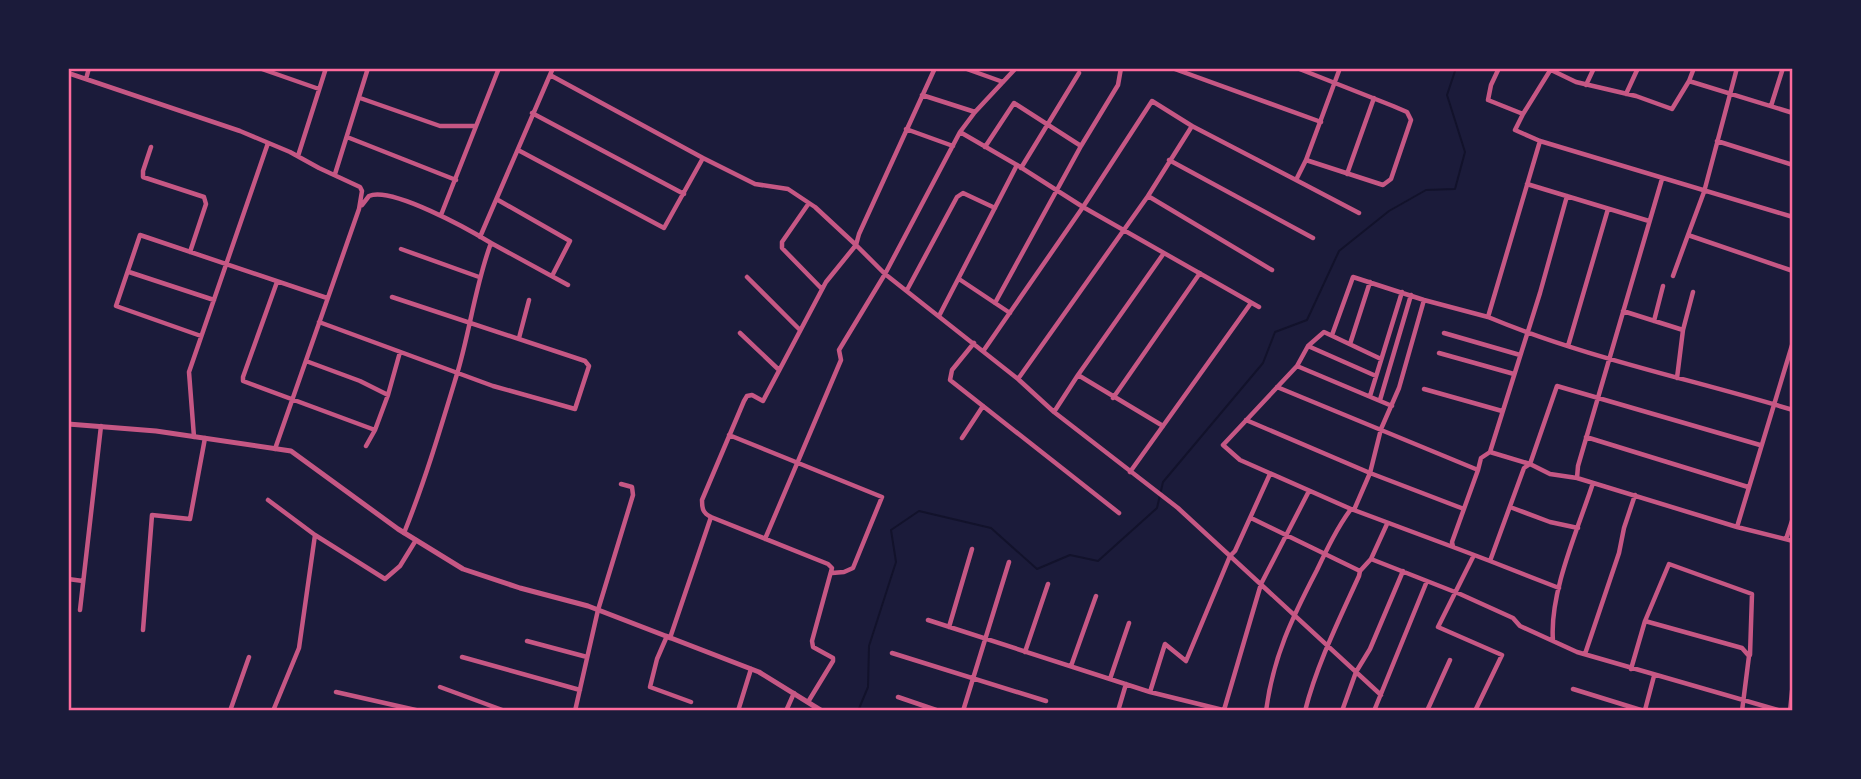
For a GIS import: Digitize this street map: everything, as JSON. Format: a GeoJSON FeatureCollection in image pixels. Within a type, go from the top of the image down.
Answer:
{"type":"FeatureCollection","features":[{"type":"Feature","properties":{"kind":"street"},"geometry":{"type":"LineString","coordinates":[[86,79],[89,68]]}},
{"type":"Feature","properties":{"kind":"street"},"geometry":{"type":"LineString","coordinates":[[259,68],[319,89]]}},
{"type":"Feature","properties":{"kind":"street"},"geometry":{"type":"LineString","coordinates":[[298,156],[326,68]]}},
{"type":"Feature","properties":{"kind":"street"},"geometry":{"type":"LineString","coordinates":[[335,174],[368,68]]}},
{"type":"Feature","properties":{"kind":"street"},"geometry":{"type":"LineString","coordinates":[[441,215],[499,68]]}},
{"type":"Feature","properties":{"kind":"street"},"geometry":{"type":"LineString","coordinates":[[480,237],[553,68]]}},
{"type":"Feature","properties":{"kind":"street"},"geometry":{"type":"LineString","coordinates":[[808,702],[833,661],[813,647],[812,641],[832,568],[828,564],[711,517],[702,508],[702,500],[747,396],[752,395],[763,401],[822,289],[856,245],[934,68]]}},
{"type":"Feature","properties":{"kind":"street"},"geometry":{"type":"LineString","coordinates":[[964,68],[1003,82]]}},
{"type":"Feature","properties":{"kind":"street"},"geometry":{"type":"LineString","coordinates":[[765,539],[841,360],[839,350],[885,274],[960,132],[1016,68]]}},
{"type":"Feature","properties":{"kind":"street"},"geometry":{"type":"LineString","coordinates":[[995,303],[1081,146],[1118,85],[1121,68]]}},
{"type":"Feature","properties":{"kind":"street"},"geometry":{"type":"LineString","coordinates":[[1172,68],[1321,122]]}},
{"type":"Feature","properties":{"kind":"street"},"geometry":{"type":"LineString","coordinates":[[1297,68],[1407,112],[1411,120],[1391,179],[1383,185],[1306,160]]}},
{"type":"Feature","properties":{"kind":"street"},"geometry":{"type":"LineString","coordinates":[[1296,180],[1340,68]]}},
{"type":"Feature","properties":{"kind":"street"},"geometry":{"type":"LineString","coordinates":[[1499,68],[1491,85],[1489,100],[1523,114]]}},
{"type":"Feature","properties":{"kind":"street"},"geometry":{"type":"LineString","coordinates":[[1586,85],[1594,68]]}},
{"type":"Feature","properties":{"kind":"street"},"geometry":{"type":"LineString","coordinates":[[1626,94],[1638,68]]}},
{"type":"Feature","properties":{"kind":"street"},"geometry":{"type":"LineString","coordinates":[[1693,68],[1689,81],[1672,108],[1586,85],[1550,69],[1515,130],[1539,141],[1793,217]]}},
{"type":"Feature","properties":{"kind":"street"},"geometry":{"type":"LineString","coordinates":[[1672,276],[1704,192],[1737,68]]}},
{"type":"Feature","properties":{"kind":"street"},"geometry":{"type":"LineString","coordinates":[[1771,106],[1783,68]]}},
{"type":"Feature","properties":{"kind":"street"},"geometry":{"type":"LineString","coordinates":[[68,73],[268,142],[335,174],[362,191],[359,209],[275,449]]}},
{"type":"Feature","properties":{"kind":"street"},"geometry":{"type":"LineString","coordinates":[[939,316],[1019,166],[1079,73]]}},
{"type":"Feature","properties":{"kind":"street"},"geometry":{"type":"LineString","coordinates":[[550,75],[755,184],[788,189],[809,203],[885,274],[974,342],[1054,412],[1178,508],[1381,695]]}},
{"type":"Feature","properties":{"kind":"street"},"geometry":{"type":"LineString","coordinates":[[1689,81],[1793,113]]}},
{"type":"Feature","properties":{"kind":"street"},"geometry":{"type":"LineString","coordinates":[[922,95],[975,112]]}},
{"type":"Feature","properties":{"kind":"street"},"geometry":{"type":"LineString","coordinates":[[360,97],[440,126],[477,125]]}},
{"type":"Feature","properties":{"kind":"street"},"geometry":{"type":"LineString","coordinates":[[1346,174],[1374,98]]}},
{"type":"Feature","properties":{"kind":"street"},"geometry":{"type":"LineString","coordinates":[[984,350],[1083,207],[1152,100],[1192,126],[1359,213]]}},
{"type":"Feature","properties":{"kind":"street"},"geometry":{"type":"LineString","coordinates":[[985,147],[1014,103],[1081,146]]}},
{"type":"Feature","properties":{"kind":"street"},"geometry":{"type":"LineString","coordinates":[[533,113],[684,194]]}},
{"type":"Feature","properties":{"kind":"street"},"geometry":{"type":"LineString","coordinates":[[1018,379],[1148,196],[1192,126]]}},
{"type":"Feature","properties":{"kind":"street"},"geometry":{"type":"LineString","coordinates":[[906,129],[953,146]]}},
{"type":"Feature","properties":{"kind":"street"},"geometry":{"type":"LineString","coordinates":[[960,132],[1083,207],[1259,307]]}},
{"type":"Feature","properties":{"kind":"street"},"geometry":{"type":"LineString","coordinates":[[346,136],[456,180]]}},
{"type":"Feature","properties":{"kind":"street"},"geometry":{"type":"LineString","coordinates":[[1488,317],[1539,141]]}},
{"type":"Feature","properties":{"kind":"street"},"geometry":{"type":"LineString","coordinates":[[1717,141],[1793,165]]}},
{"type":"Feature","properties":{"kind":"street"},"geometry":{"type":"LineString","coordinates":[[194,436],[189,372],[268,142]]}},
{"type":"Feature","properties":{"kind":"street"},"geometry":{"type":"LineString","coordinates":[[151,148],[143,177],[204,197],[206,204],[190,252]]}},
{"type":"Feature","properties":{"kind":"street"},"geometry":{"type":"LineString","coordinates":[[518,150],[661,227],[667,225],[703,158]]}},
{"type":"Feature","properties":{"kind":"street"},"geometry":{"type":"LineString","coordinates":[[1169,160],[1313,238]]}},
{"type":"Feature","properties":{"kind":"street"},"geometry":{"type":"LineString","coordinates":[[1577,478],[1597,398],[1662,179]]}},
{"type":"Feature","properties":{"kind":"street"},"geometry":{"type":"LineString","coordinates":[[1527,184],[1649,221]]}},
{"type":"Feature","properties":{"kind":"street"},"geometry":{"type":"LineString","coordinates":[[359,209],[369,196],[380,193],[441,215],[568,285]]}},
{"type":"Feature","properties":{"kind":"street"},"geometry":{"type":"LineString","coordinates":[[907,290],[957,197],[963,193],[995,208]]}},
{"type":"Feature","properties":{"kind":"street"},"geometry":{"type":"LineString","coordinates":[[1148,196],[1272,270]]}},
{"type":"Feature","properties":{"kind":"street"},"geometry":{"type":"LineString","coordinates":[[1453,547],[1452,542],[1481,458],[1490,452],[1567,196]]}},
{"type":"Feature","properties":{"kind":"street"},"geometry":{"type":"LineString","coordinates":[[498,200],[570,241],[552,276]]}},
{"type":"Feature","properties":{"kind":"street"},"geometry":{"type":"LineString","coordinates":[[809,203],[782,242],[782,248],[822,289]]}},
{"type":"Feature","properties":{"kind":"street"},"geometry":{"type":"LineString","coordinates":[[1568,346],[1608,209]]}},
{"type":"Feature","properties":{"kind":"street"},"geometry":{"type":"LineString","coordinates":[[201,336],[116,306],[140,235],[327,298]]}},
{"type":"Feature","properties":{"kind":"street"},"geometry":{"type":"LineString","coordinates":[[1688,235],[1793,271]]}},
{"type":"Feature","properties":{"kind":"street"},"geometry":{"type":"LineString","coordinates":[[404,533],[418,498],[457,373],[479,277],[491,243]]}},
{"type":"Feature","properties":{"kind":"street"},"geometry":{"type":"LineString","coordinates":[[401,249],[479,277]]}},
{"type":"Feature","properties":{"kind":"street"},"geometry":{"type":"LineString","coordinates":[[1054,412],[1164,253]]}},
{"type":"Feature","properties":{"kind":"street"},"geometry":{"type":"LineString","coordinates":[[129,272],[214,300]]}},
{"type":"Feature","properties":{"kind":"street"},"geometry":{"type":"LineString","coordinates":[[1113,398],[1200,273]]}},
{"type":"Feature","properties":{"kind":"street"},"geometry":{"type":"LineString","coordinates":[[747,277],[800,330]]}},
{"type":"Feature","properties":{"kind":"street"},"geometry":{"type":"LineString","coordinates":[[1332,335],[1353,277],[1488,317],[1526,333],[1609,359],[1793,410]]}},
{"type":"Feature","properties":{"kind":"street"},"geometry":{"type":"LineString","coordinates":[[959,279],[1010,313]]}},
{"type":"Feature","properties":{"kind":"street"},"geometry":{"type":"LineString","coordinates":[[277,282],[243,381],[375,430]]}},
{"type":"Feature","properties":{"kind":"street"},"geometry":{"type":"LineString","coordinates":[[1350,344],[1370,282]]}},
{"type":"Feature","properties":{"kind":"street"},"geometry":{"type":"LineString","coordinates":[[1654,321],[1663,286]]}},
{"type":"Feature","properties":{"kind":"street"},"geometry":{"type":"LineString","coordinates":[[1370,396],[1402,292]]}},
{"type":"Feature","properties":{"kind":"street"},"geometry":{"type":"LineString","coordinates":[[1677,378],[1683,330],[1693,292]]}},
{"type":"Feature","properties":{"kind":"street"},"geometry":{"type":"LineString","coordinates":[[1380,400],[1411,295]]}},
{"type":"Feature","properties":{"kind":"street"},"geometry":{"type":"LineString","coordinates":[[319,322],[493,386],[575,409],[589,366],[585,362],[392,297]]}},
{"type":"Feature","properties":{"kind":"street"},"geometry":{"type":"LineString","coordinates":[[519,338],[529,300]]}},
{"type":"Feature","properties":{"kind":"street"},"geometry":{"type":"LineString","coordinates":[[1266,711],[1270,676],[1294,615],[1340,524],[1353,510],[1370,473],[1381,429],[1391,406],[1424,300]]}},
{"type":"Feature","properties":{"kind":"street"},"geometry":{"type":"LineString","coordinates":[[1130,472],[1251,303]]}},
{"type":"Feature","properties":{"kind":"street"},"geometry":{"type":"LineString","coordinates":[[1623,310],[1683,330]]}},
{"type":"Feature","properties":{"kind":"street"},"geometry":{"type":"LineString","coordinates":[[1381,359],[1324,332],[1308,346],[1297,366],[1223,445],[1240,460],[1353,510],[1559,588]]}},
{"type":"Feature","properties":{"kind":"street"},"geometry":{"type":"LineString","coordinates":[[740,333],[779,370]]}},
{"type":"Feature","properties":{"kind":"street"},"geometry":{"type":"LineString","coordinates":[[1444,333],[1520,355]]}},
{"type":"Feature","properties":{"kind":"street"},"geometry":{"type":"LineString","coordinates":[[974,342],[952,370],[950,380],[1119,513]]}},
{"type":"Feature","properties":{"kind":"street"},"geometry":{"type":"LineString","coordinates":[[1737,527],[1772,404],[1793,342]]}},
{"type":"Feature","properties":{"kind":"street"},"geometry":{"type":"LineString","coordinates":[[1308,346],[1376,376]]}},
{"type":"Feature","properties":{"kind":"street"},"geometry":{"type":"LineString","coordinates":[[366,446],[388,395],[400,352]]}},
{"type":"Feature","properties":{"kind":"street"},"geometry":{"type":"LineString","coordinates":[[1439,353],[1514,374]]}},
{"type":"Feature","properties":{"kind":"street"},"geometry":{"type":"LineString","coordinates":[[306,361],[360,381],[388,395]]}},
{"type":"Feature","properties":{"kind":"street"},"geometry":{"type":"LineString","coordinates":[[1297,366],[1391,406]]}},
{"type":"Feature","properties":{"kind":"street"},"geometry":{"type":"LineString","coordinates":[[1078,375],[1163,426]]}},
{"type":"Feature","properties":{"kind":"street"},"geometry":{"type":"LineString","coordinates":[[1490,561],[1524,468],[1531,464],[1557,386],[1760,445]]}},
{"type":"Feature","properties":{"kind":"street"},"geometry":{"type":"LineString","coordinates":[[1277,387],[1478,470]]}},
{"type":"Feature","properties":{"kind":"street"},"geometry":{"type":"LineString","coordinates":[[1423,388],[1502,411]]}},
{"type":"Feature","properties":{"kind":"street"},"geometry":{"type":"LineString","coordinates":[[962,438],[983,406]]}},
{"type":"Feature","properties":{"kind":"street"},"geometry":{"type":"LineString","coordinates":[[1246,420],[1370,473],[1464,509]]}},
{"type":"Feature","properties":{"kind":"street"},"geometry":{"type":"LineString","coordinates":[[68,424],[194,436],[291,452],[404,533],[463,569],[598,610],[751,669],[822,711]]}},
{"type":"Feature","properties":{"kind":"street"},"geometry":{"type":"LineString","coordinates":[[80,610],[98,471],[101,426]]}},
{"type":"Feature","properties":{"kind":"street"},"geometry":{"type":"LineString","coordinates":[[729,435],[882,497],[853,568],[832,573]]}},
{"type":"Feature","properties":{"kind":"street"},"geometry":{"type":"LineString","coordinates":[[1586,437],[1748,487]]}},
{"type":"Feature","properties":{"kind":"street"},"geometry":{"type":"LineString","coordinates":[[143,630],[152,515],[190,519],[205,438]]}},
{"type":"Feature","properties":{"kind":"street"},"geometry":{"type":"LineString","coordinates":[[1490,452],[1531,464],[1550,474],[1577,478],[1737,527],[1790,540],[1793,518]]}},
{"type":"Feature","properties":{"kind":"street"},"geometry":{"type":"LineString","coordinates":[[1150,692],[1165,644],[1186,661],[1230,556],[1251,518],[1270,474]]}},
{"type":"Feature","properties":{"kind":"street"},"geometry":{"type":"LineString","coordinates":[[1553,641],[1552,623],[1559,588],[1593,483]]}},
{"type":"Feature","properties":{"kind":"street"},"geometry":{"type":"LineString","coordinates":[[575,711],[598,610],[633,495],[632,487],[621,484]]}},
{"type":"Feature","properties":{"kind":"street"},"geometry":{"type":"LineString","coordinates":[[928,620],[1150,692],[1225,710],[1261,584],[1309,491]]}},
{"type":"Feature","properties":{"kind":"street"},"geometry":{"type":"LineString","coordinates":[[1585,654],[1619,553],[1635,495]]}},
{"type":"Feature","properties":{"kind":"street"},"geometry":{"type":"LineString","coordinates":[[268,500],[315,535],[385,579],[400,566],[416,540]]}},
{"type":"Feature","properties":{"kind":"street"},"geometry":{"type":"LineString","coordinates":[[1510,507],[1550,522],[1578,528]]}},
{"type":"Feature","properties":{"kind":"street"},"geometry":{"type":"LineString","coordinates":[[691,702],[650,687],[657,659],[668,637],[711,517]]}},
{"type":"Feature","properties":{"kind":"street"},"geometry":{"type":"LineString","coordinates":[[1251,518],[1360,571]]}},
{"type":"Feature","properties":{"kind":"street"},"geometry":{"type":"LineString","coordinates":[[1306,711],[1312,685],[1327,646],[1360,571],[1371,559],[1387,524]]}},
{"type":"Feature","properties":{"kind":"street"},"geometry":{"type":"LineString","coordinates":[[273,711],[299,648],[315,535]]}},
{"type":"Feature","properties":{"kind":"street"},"geometry":{"type":"LineString","coordinates":[[949,627],[972,549]]}},
{"type":"Feature","properties":{"kind":"street"},"geometry":{"type":"LineString","coordinates":[[1474,555],[1438,627],[1502,655],[1475,711]]}},
{"type":"Feature","properties":{"kind":"street"},"geometry":{"type":"LineString","coordinates":[[1371,559],[1456,592],[1513,618],[1520,626],[1585,654],[1781,711]]}},
{"type":"Feature","properties":{"kind":"street"},"geometry":{"type":"LineString","coordinates":[[963,711],[1009,562]]}},
{"type":"Feature","properties":{"kind":"street"},"geometry":{"type":"LineString","coordinates":[[1631,669],[1645,621],[1668,564],[1752,594],[1749,656],[1742,711]]}},
{"type":"Feature","properties":{"kind":"street"},"geometry":{"type":"LineString","coordinates":[[1342,711],[1356,672],[1370,649],[1403,571]]}},
{"type":"Feature","properties":{"kind":"street"},"geometry":{"type":"LineString","coordinates":[[68,579],[83,581]]}},
{"type":"Feature","properties":{"kind":"street"},"geometry":{"type":"LineString","coordinates":[[1374,711],[1427,581]]}},
{"type":"Feature","properties":{"kind":"street"},"geometry":{"type":"LineString","coordinates":[[1025,652],[1048,584]]}},
{"type":"Feature","properties":{"kind":"street"},"geometry":{"type":"LineString","coordinates":[[1071,666],[1096,596]]}},
{"type":"Feature","properties":{"kind":"street"},"geometry":{"type":"LineString","coordinates":[[1645,621],[1742,648],[1749,656]]}},
{"type":"Feature","properties":{"kind":"street"},"geometry":{"type":"LineString","coordinates":[[1110,679],[1129,623]]}},
{"type":"Feature","properties":{"kind":"street"},"geometry":{"type":"LineString","coordinates":[[527,641],[587,657]]}},
{"type":"Feature","properties":{"kind":"street"},"geometry":{"type":"LineString","coordinates":[[892,653],[1046,701]]}},
{"type":"Feature","properties":{"kind":"street"},"geometry":{"type":"LineString","coordinates":[[230,711],[250,657]]}},
{"type":"Feature","properties":{"kind":"street"},"geometry":{"type":"LineString","coordinates":[[462,657],[580,690]]}},
{"type":"Feature","properties":{"kind":"street"},"geometry":{"type":"LineString","coordinates":[[1427,711],[1450,660]]}},
{"type":"Feature","properties":{"kind":"street"},"geometry":{"type":"LineString","coordinates":[[738,711],[751,669]]}},
{"type":"Feature","properties":{"kind":"street"},"geometry":{"type":"LineString","coordinates":[[1573,689],[1644,710],[1654,676]]}},
{"type":"Feature","properties":{"kind":"street"},"geometry":{"type":"LineString","coordinates":[[1790,711],[1793,682]]}},
{"type":"Feature","properties":{"kind":"street"},"geometry":{"type":"LineString","coordinates":[[1118,711],[1126,684]]}},
{"type":"Feature","properties":{"kind":"street"},"geometry":{"type":"LineString","coordinates":[[440,687],[505,711]]}},
{"type":"Feature","properties":{"kind":"street"},"geometry":{"type":"LineString","coordinates":[[336,692],[420,711]]}},
{"type":"Feature","properties":{"kind":"street"},"geometry":{"type":"LineString","coordinates":[[786,711],[794,693]]}},
{"type":"Feature","properties":{"kind":"street"},"geometry":{"type":"LineString","coordinates":[[898,697],[939,711]]}},
{"type":"Feature","properties":{"kind":"waterway"},"geometry":{"type":"LineString","coordinates":[[858,711],[868,687],[869,646],[896,562],[891,530],[919,511],[991,528],[1037,569],[1070,555],[1098,561],[1157,508],[1163,482],[1263,363],[1275,332],[1307,320],[1339,251],[1389,211],[1426,190],[1455,189],[1465,152],[1447,95],[1456,68]]}}]}
